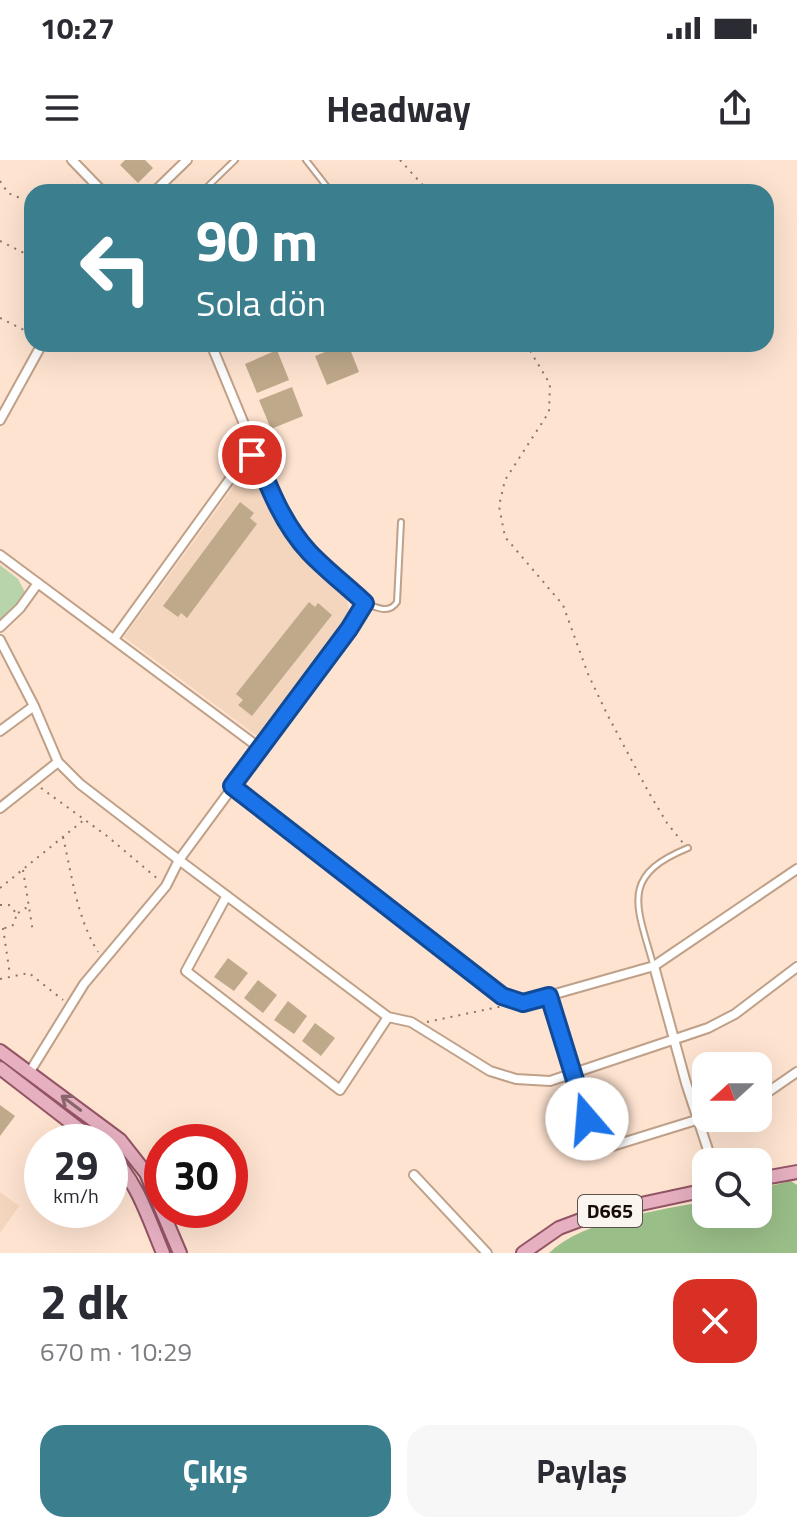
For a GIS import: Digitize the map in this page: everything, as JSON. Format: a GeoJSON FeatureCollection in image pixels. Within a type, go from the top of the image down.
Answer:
{"type":"FeatureCollection","features":[{"type":"Feature","properties":{"kind":"main road"},"geometry":{"type":"LineString","coordinates":[[0,1051],[120,1140],[146,1173],[180,1253]]}},
{"type":"Feature","properties":{"kind":"main road"},"geometry":{"type":"LineString","coordinates":[[0,1068],[73,1124]]}},
{"type":"Feature","properties":{"kind":"main road"},"geometry":{"type":"LineString","coordinates":[[772,1176],[797,1172]]}},
{"type":"Feature","properties":{"kind":"main road"},"geometry":{"type":"LineString","coordinates":[[128,1179],[163,1253]]}},
{"type":"Feature","properties":{"kind":"main road","name":"D665"},"geometry":{"type":"LineString","coordinates":[[523,1253],[559,1228],[599,1213],[692,1193]]}},
{"type":"Feature","properties":{"kind":"street"},"geometry":{"type":"LineString","coordinates":[[72,160],[95,184]]}},
{"type":"Feature","properties":{"kind":"street"},"geometry":{"type":"LineString","coordinates":[[162,184],[187,160]]}},
{"type":"Feature","properties":{"kind":"street"},"geometry":{"type":"LineString","coordinates":[[0,420],[38,352]]}},
{"type":"Feature","properties":{"kind":"street"},"geometry":{"type":"LineString","coordinates":[[29,1073],[70,1005],[103,960],[166,886],[179,860],[365,603],[310,553],[292,531],[280,511],[214,352]]}},
{"type":"Feature","properties":{"kind":"street"},"geometry":{"type":"LineString","coordinates":[[114,639],[240,465],[255,453]]}},
{"type":"Feature","properties":{"kind":"street"},"geometry":{"type":"LineString","coordinates":[[0,555],[261,749]]}},
{"type":"Feature","properties":{"kind":"street"},"geometry":{"type":"LineString","coordinates":[[0,627],[20,608],[38,583]]}},
{"type":"Feature","properties":{"kind":"street"},"geometry":{"type":"LineString","coordinates":[[0,640],[58,762],[80,784],[388,1017],[418,1025],[478,1065],[503,1076],[525,1081],[550,1081],[676,1040],[735,1014],[797,967]]}},
{"type":"Feature","properties":{"kind":"street"},"geometry":{"type":"LineString","coordinates":[[0,731],[34,706]]}},
{"type":"Feature","properties":{"kind":"street"},"geometry":{"type":"LineString","coordinates":[[0,808],[58,762]]}},
{"type":"Feature","properties":{"kind":"street"},"geometry":{"type":"LineString","coordinates":[[232,786],[510,1000],[523,1003],[654,966],[797,869]]}},
{"type":"Feature","properties":{"kind":"street"},"geometry":{"type":"LineString","coordinates":[[226,897],[186,971],[340,1090],[388,1017]]}},
{"type":"Feature","properties":{"kind":"street"},"geometry":{"type":"LineString","coordinates":[[654,966],[692,1087]]}},
{"type":"Feature","properties":{"kind":"street"},"geometry":{"type":"LineString","coordinates":[[549,996],[596,1151],[692,1120]]}},
{"type":"Feature","properties":{"kind":"street"},"geometry":{"type":"LineString","coordinates":[[772,1089],[797,1072]]}},
{"type":"Feature","properties":{"kind":"street"},"geometry":{"type":"LineString","coordinates":[[414,1175],[487,1253]]}},
{"type":"Feature","properties":{"kind":"lane"},"geometry":{"type":"LineString","coordinates":[[210,184],[235,160]]}},
{"type":"Feature","properties":{"kind":"lane"},"geometry":{"type":"LineString","coordinates":[[306,160],[325,184]]}},
{"type":"Feature","properties":{"kind":"lane"},"geometry":{"type":"LineString","coordinates":[[365,603],[384,610],[392,608],[397,602],[401,522]]}},
{"type":"Feature","properties":{"kind":"lane"},"geometry":{"type":"LineString","coordinates":[[654,966],[637,906],[641,881],[654,866],[688,848]]}},
{"type":"Feature","properties":{"kind":"path"},"geometry":{"type":"LineString","coordinates":[[400,160],[422,184]]}},
{"type":"Feature","properties":{"kind":"path"},"geometry":{"type":"LineString","coordinates":[[0,181],[8,193],[20,198]]}},
{"type":"Feature","properties":{"kind":"path"},"geometry":{"type":"LineString","coordinates":[[0,241],[24,253]]}},
{"type":"Feature","properties":{"kind":"path"},"geometry":{"type":"LineString","coordinates":[[0,318],[24,330]]}},
{"type":"Feature","properties":{"kind":"path"},"geometry":{"type":"LineString","coordinates":[[531,352],[550,384],[549,412],[505,480],[499,506],[505,537],[563,605],[588,674],[607,714],[667,823],[688,848]]}},
{"type":"Feature","properties":{"kind":"path"},"geometry":{"type":"LineString","coordinates":[[34,782],[85,819],[166,886]]}},
{"type":"Feature","properties":{"kind":"path"},"geometry":{"type":"LineString","coordinates":[[0,888],[85,819]]}},
{"type":"Feature","properties":{"kind":"path"},"geometry":{"type":"LineString","coordinates":[[63,837],[76,898],[90,939],[103,960]]}},
{"type":"Feature","properties":{"kind":"path"},"geometry":{"type":"LineString","coordinates":[[23,870],[33,932]]}},
{"type":"Feature","properties":{"kind":"path"},"geometry":{"type":"LineString","coordinates":[[0,905],[9,905],[17,914]]}},
{"type":"Feature","properties":{"kind":"path"},"geometry":{"type":"LineString","coordinates":[[10,976],[1,928],[13,925],[17,914],[29,906]]}},
{"type":"Feature","properties":{"kind":"path"},"geometry":{"type":"LineString","coordinates":[[0,979],[29,973],[70,1005]]}},
{"type":"Feature","properties":{"kind":"path"},"geometry":{"type":"LineString","coordinates":[[418,1025],[497,1009],[510,1000]]}},
{"type":"Feature","properties":{"kind":"shaded area"},"geometry":{"type":"Polygon","coordinates":[[[250,464],[267,506],[295,548],[311,568],[346,597],[350,613],[257,736],[124,637],[250,464]]]}},
{"type":"Feature","properties":{"kind":"shaded area"},"geometry":{"type":"Polygon","coordinates":[[[0,1192],[19,1206],[0,1233],[0,1192]]]}},
{"type":"Feature","properties":{"kind":"green space"},"geometry":{"type":"Polygon","coordinates":[[[0,565],[18,579],[26,594],[17,608],[0,622],[0,565]]]}},
{"type":"Feature","properties":{"kind":"green space"},"geometry":{"type":"Polygon","coordinates":[[[791,1181],[797,1185],[797,1253],[549,1253],[564,1241],[602,1224],[692,1204],[692,1228],[772,1228],[772,1186],[791,1181]]]}},
{"type":"Feature","properties":{"kind":"building"},"geometry":{"type":"Polygon","coordinates":[[[125,160],[145,160],[153,168],[138,183],[120,165],[125,160]]]}},
{"type":"Feature","properties":{"kind":"building"},"geometry":{"type":"Polygon","coordinates":[[[278,352],[289,380],[257,393],[245,364],[278,352]]]}},
{"type":"Feature","properties":{"kind":"building"},"geometry":{"type":"Polygon","coordinates":[[[325,352],[351,352],[359,372],[327,385],[315,356],[325,352]]]}},
{"type":"Feature","properties":{"kind":"building"},"geometry":{"type":"Polygon","coordinates":[[[292,387],[303,416],[271,429],[259,400],[292,387]]]}},
{"type":"Feature","properties":{"kind":"building"},"geometry":{"type":"Polygon","coordinates":[[[240,502],[254,513],[250,518],[257,524],[187,618],[181,613],[178,617],[163,606],[240,502]]]}},
{"type":"Feature","properties":{"kind":"building"},"geometry":{"type":"Polygon","coordinates":[[[309,602],[315,607],[318,603],[332,615],[252,716],[238,705],[243,700],[236,694],[309,602]]]}},
{"type":"Feature","properties":{"kind":"building"},"geometry":{"type":"Polygon","coordinates":[[[228,958],[248,973],[234,991],[214,977],[228,958]]]}},
{"type":"Feature","properties":{"kind":"building"},"geometry":{"type":"Polygon","coordinates":[[[258,980],[277,995],[263,1013],[244,998],[258,980]]]}},
{"type":"Feature","properties":{"kind":"building"},"geometry":{"type":"Polygon","coordinates":[[[288,1001],[307,1016],[294,1034],[274,1020],[288,1001]]]}},
{"type":"Feature","properties":{"kind":"building"},"geometry":{"type":"Polygon","coordinates":[[[315,1023],[335,1038],[321,1056],[302,1041],[315,1023]]]}},
{"type":"Feature","properties":{"kind":"building"},"geometry":{"type":"Polygon","coordinates":[[[0,1105],[15,1116],[0,1136],[0,1105]]]}},
{"type":"Feature","properties":{"kind":"route"},"geometry":{"type":"LineString","coordinates":[[252,455],[255,453],[292,531],[310,553],[365,603],[232,786],[502,996],[523,1003],[549,996],[587,1119]]}}]}
